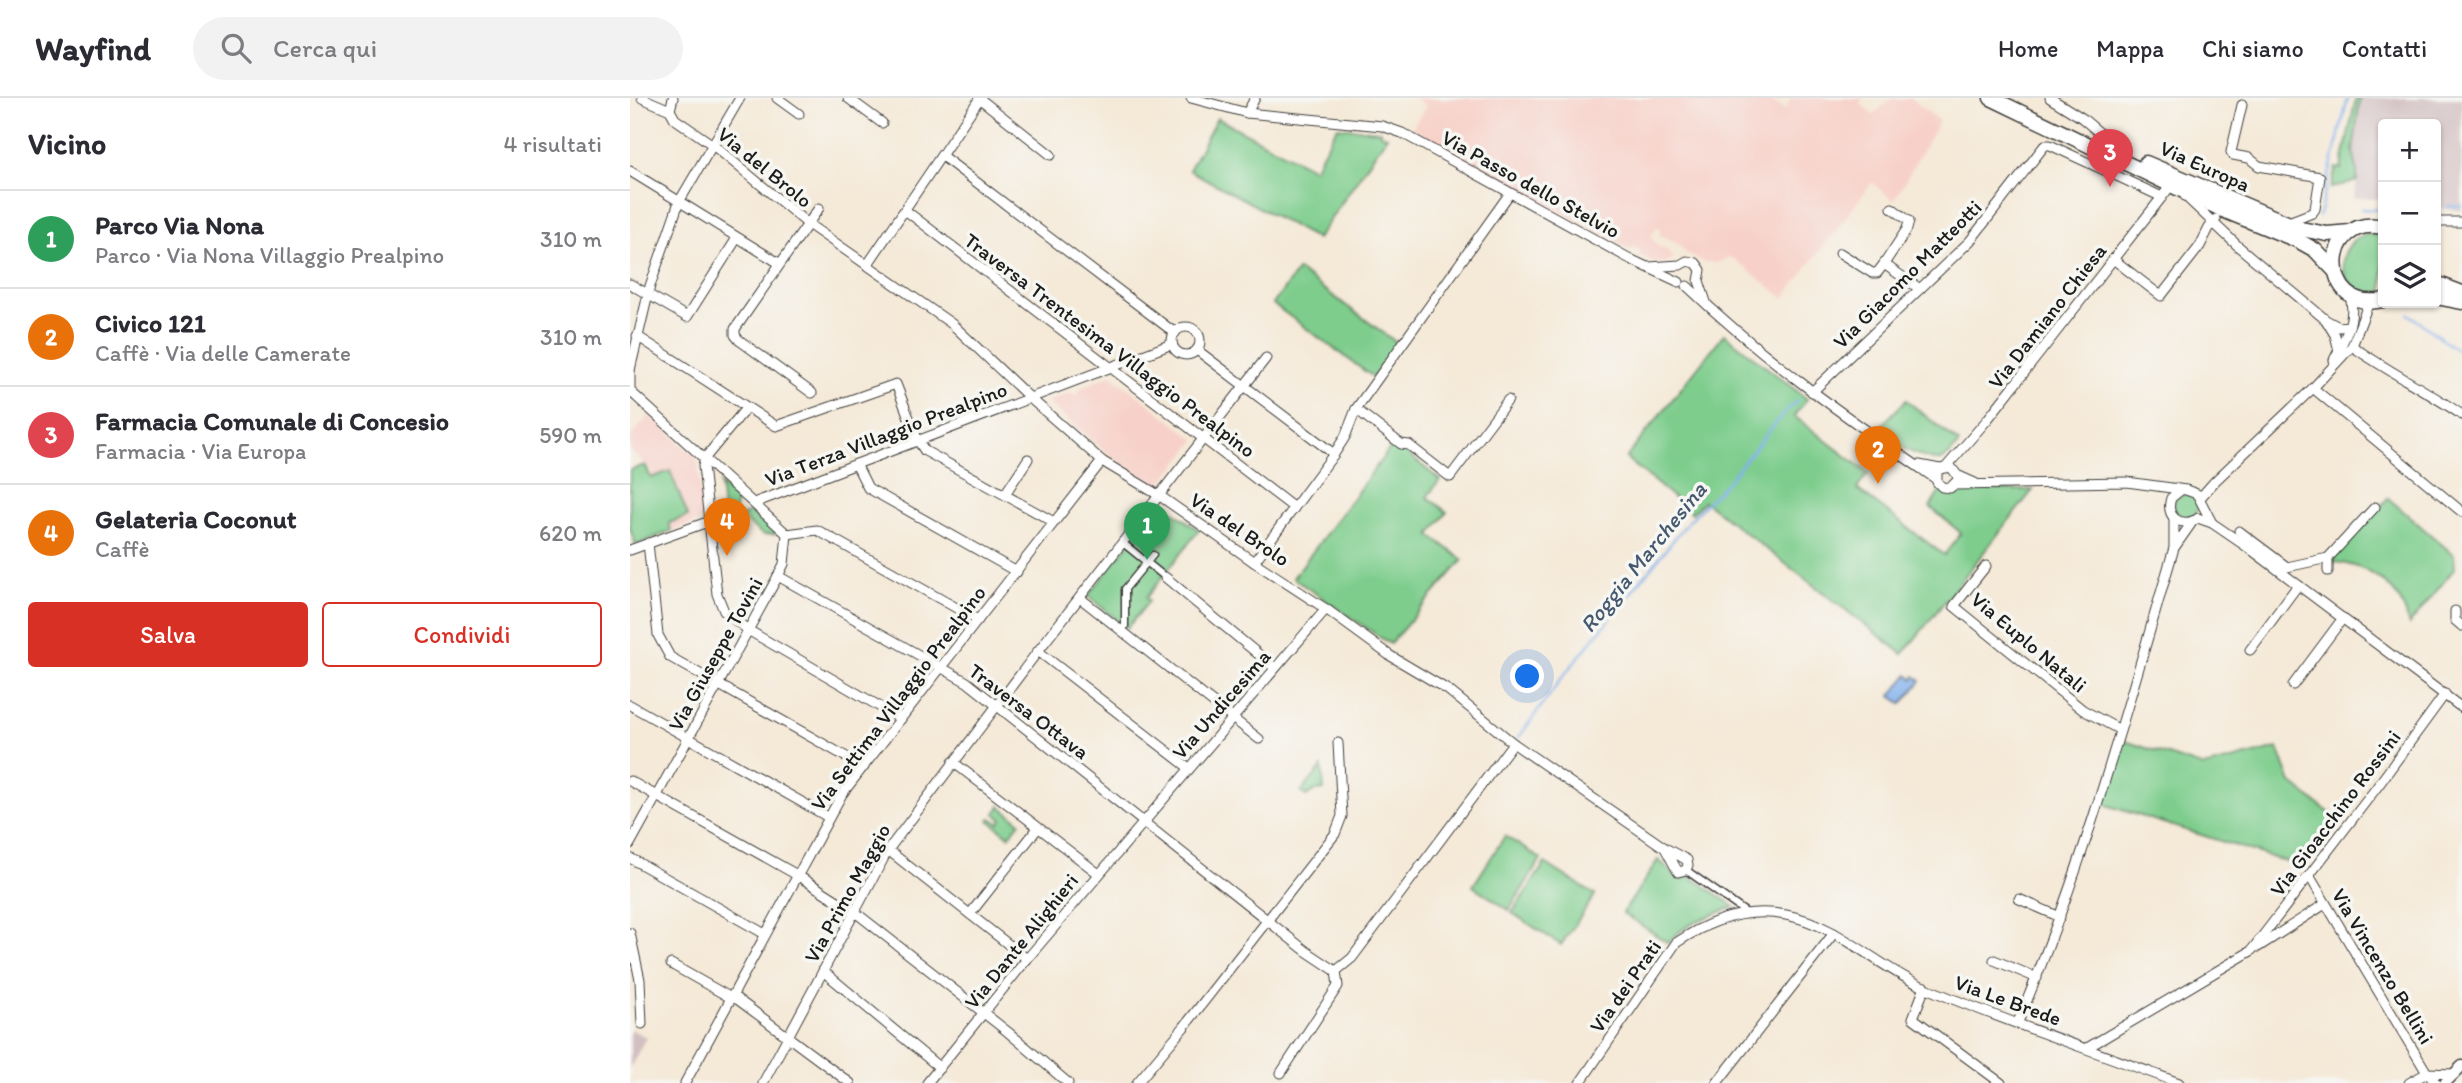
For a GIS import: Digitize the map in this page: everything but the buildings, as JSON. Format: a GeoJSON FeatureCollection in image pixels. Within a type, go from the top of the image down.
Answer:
{"type":"FeatureCollection","features":[{"type":"Feature","properties":{"kind":"main road","name":"Via Europa"},"geometry":{"type":"LineString","coordinates":[[1991,98],[2170,190],[2309,246],[2335,271],[2340,284],[2349,294]]}},
{"type":"Feature","properties":{"kind":"main road","name":"Via Europa"},"geometry":{"type":"LineString","coordinates":[[2010,98],[2121,151],[2286,223],[2320,233],[2378,228]]}},
{"type":"Feature","properties":{"kind":"main road"},"geometry":{"type":"LineString","coordinates":[[2335,271],[2337,249],[2351,232]]}},
{"type":"Feature","properties":{"kind":"main road"},"geometry":{"type":"LineString","coordinates":[[2441,285],[2462,293]]}},
{"type":"Feature","properties":{"kind":"main road"},"geometry":{"type":"LineString","coordinates":[[2349,294],[2376,301]]}},
{"type":"Feature","properties":{"kind":"main road"},"geometry":{"type":"LineString","coordinates":[[2441,298],[2462,302]]}},
{"type":"Feature","properties":{"kind":"street","name":"Via del Brolo"},"geometry":{"type":"LineString","coordinates":[[642,98],[670,110],[675,119],[713,145],[808,223],[952,324],[1102,461],[1160,496],[1389,655],[1448,690],[1513,743],[1665,848],[1678,872],[1686,870],[1749,914]]}},
{"type":"Feature","properties":{"kind":"street"},"geometry":{"type":"LineString","coordinates":[[670,110],[673,98]]}},
{"type":"Feature","properties":{"kind":"street"},"geometry":{"type":"LineString","coordinates":[[740,98],[679,202],[634,336],[631,391],[787,534],[817,530],[978,620]]}},
{"type":"Feature","properties":{"kind":"street"},"geometry":{"type":"LineString","coordinates":[[777,98],[799,114]]}},
{"type":"Feature","properties":{"kind":"street"},"geometry":{"type":"LineString","coordinates":[[848,98],[882,123]]}},
{"type":"Feature","properties":{"kind":"street"},"geometry":{"type":"LineString","coordinates":[[868,264],[979,98],[1051,155]]}},
{"type":"Feature","properties":{"kind":"street","name":"Via Passo dello Stelvio"},"geometry":{"type":"LineString","coordinates":[[1191,98],[1247,113],[1382,126],[1402,133],[1683,284],[1840,414],[1936,479],[1942,487],[1946,488],[1951,473]]}},
{"type":"Feature","properties":{"kind":"street"},"geometry":{"type":"LineString","coordinates":[[1247,113],[1255,98]]}},
{"type":"Feature","properties":{"kind":"street"},"geometry":{"type":"LineString","coordinates":[[2056,100],[2121,151]]}},
{"type":"Feature","properties":{"kind":"street"},"geometry":{"type":"LineString","coordinates":[[2242,105],[2231,152],[2233,155],[2249,158],[2259,166],[2319,177],[2321,180],[2312,213],[2286,223]]}},
{"type":"Feature","properties":{"kind":"street","name":"Via Europa"},"geometry":{"type":"LineString","coordinates":[[2048,144],[2170,190]]}},
{"type":"Feature","properties":{"kind":"street","name":"Via Giacomo Matteotti"},"geometry":{"type":"LineString","coordinates":[[1812,392],[1976,234],[2048,144]]}},
{"type":"Feature","properties":{"kind":"street"},"geometry":{"type":"LineString","coordinates":[[942,156],[1175,333]]}},
{"type":"Feature","properties":{"kind":"street"},"geometry":{"type":"LineString","coordinates":[[630,171],[779,263]]}},
{"type":"Feature","properties":{"kind":"street"},"geometry":{"type":"LineString","coordinates":[[2170,190],[2213,223],[2326,320],[2339,327],[2349,326]]}},
{"type":"Feature","properties":{"kind":"street","name":"Via Damiano Chiesa"},"geometry":{"type":"LineString","coordinates":[[1936,479],[1951,473],[1958,456],[2113,258],[2170,190]]}},
{"type":"Feature","properties":{"kind":"street"},"geometry":{"type":"LineString","coordinates":[[1254,562],[1334,454],[1345,437],[1356,409],[1510,193]]}},
{"type":"Feature","properties":{"kind":"street","name":"Via del Brolo"},"geometry":{"type":"LineString","coordinates":[[812,393],[738,340],[735,329],[819,208]]}},
{"type":"Feature","properties":{"kind":"street"},"geometry":{"type":"LineString","coordinates":[[1840,253],[1872,273],[1877,273],[1907,229],[1909,221],[1892,208]]}},
{"type":"Feature","properties":{"kind":"street","name":"Traversa Trentesima Villaggio Prealpino"},"geometry":{"type":"LineString","coordinates":[[905,210],[1294,508]]}},
{"type":"Feature","properties":{"kind":"street"},"geometry":{"type":"LineString","coordinates":[[2113,258],[2161,296],[2200,246],[2223,210]]}},
{"type":"Feature","properties":{"kind":"street"},"geometry":{"type":"LineString","coordinates":[[2441,222],[2462,222]]}},
{"type":"Feature","properties":{"kind":"street"},"geometry":{"type":"LineString","coordinates":[[630,284],[687,317],[737,238]]}},
{"type":"Feature","properties":{"kind":"street"},"geometry":{"type":"LineString","coordinates":[[1647,267],[1680,265],[1690,261],[1698,265],[1702,274],[1699,281],[1708,306]]}},
{"type":"Feature","properties":{"kind":"street"},"geometry":{"type":"LineString","coordinates":[[1884,264],[1920,289]]}},
{"type":"Feature","properties":{"kind":"street"},"geometry":{"type":"LineString","coordinates":[[1680,265],[1676,275],[1683,284],[1699,281]]}},
{"type":"Feature","properties":{"kind":"street"},"geometry":{"type":"LineString","coordinates":[[2331,368],[2353,310],[2349,294]]}},
{"type":"Feature","properties":{"kind":"street"},"geometry":{"type":"LineString","coordinates":[[2174,548],[2202,511],[2201,500],[2215,481],[2314,388],[2352,346],[2376,301]]}},
{"type":"Feature","properties":{"kind":"street"},"geometry":{"type":"LineString","coordinates":[[2326,320],[2335,335],[2339,352]]}},
{"type":"Feature","properties":{"kind":"street"},"geometry":{"type":"LineString","coordinates":[[1186,328],[1194,330],[1199,337],[1197,350],[1189,355],[1181,354],[1172,344],[1175,333],[1186,328]]}},
{"type":"Feature","properties":{"kind":"street"},"geometry":{"type":"LineString","coordinates":[[634,336],[776,426],[896,384],[918,441],[925,451],[1054,522]]}},
{"type":"Feature","properties":{"kind":"street","name":"Via Terza Villaggio Prealpino"},"geometry":{"type":"LineString","coordinates":[[754,502],[1172,344]]}},
{"type":"Feature","properties":{"kind":"street"},"geometry":{"type":"LineString","coordinates":[[2352,346],[2381,367],[2395,372],[2462,415]]}},
{"type":"Feature","properties":{"kind":"street"},"geometry":{"type":"LineString","coordinates":[[1197,350],[1334,454]]}},
{"type":"Feature","properties":{"kind":"street","name":"Via Primo Maggio"},"geometry":{"type":"LineString","coordinates":[[763,1083],[888,850],[1038,651],[1266,358]]}},
{"type":"Feature","properties":{"kind":"street"},"geometry":{"type":"LineString","coordinates":[[2314,388],[2462,512]]}},
{"type":"Feature","properties":{"kind":"street"},"geometry":{"type":"LineString","coordinates":[[1356,409],[1450,477],[1508,400]]}},
{"type":"Feature","properties":{"kind":"street"},"geometry":{"type":"LineString","coordinates":[[747,407],[705,458],[703,466],[717,594],[724,611],[748,630],[901,719]]}},
{"type":"Feature","properties":{"kind":"street"},"geometry":{"type":"LineString","coordinates":[[1005,494],[1028,459]]}},
{"type":"Feature","properties":{"kind":"street","name":"Via Settima Villaggio Prealpino"},"geometry":{"type":"LineString","coordinates":[[685,1083],[828,817],[1102,461]]}},
{"type":"Feature","properties":{"kind":"street"},"geometry":{"type":"LineString","coordinates":[[856,464],[868,488],[1017,572]]}},
{"type":"Feature","properties":{"kind":"street"},"geometry":{"type":"LineString","coordinates":[[1914,464],[1951,473],[1979,485],[2127,482],[2186,490],[2201,500],[2212,523]]}},
{"type":"Feature","properties":{"kind":"street"},"geometry":{"type":"LineString","coordinates":[[2215,481],[2176,492],[2169,502],[2169,511],[2174,519],[2180,523],[2195,520],[2212,523],[2462,708]]}},
{"type":"Feature","properties":{"kind":"street"},"geometry":{"type":"LineString","coordinates":[[2151,485],[2169,502]]}},
{"type":"Feature","properties":{"kind":"street"},"geometry":{"type":"LineString","coordinates":[[2239,531],[2287,567],[2328,558],[2375,507]]}},
{"type":"Feature","properties":{"kind":"street"},"geometry":{"type":"LineString","coordinates":[[2018,1022],[2060,917],[2120,730],[2174,548],[2174,519]]}},
{"type":"Feature","properties":{"kind":"street"},"geometry":{"type":"LineString","coordinates":[[630,550],[710,521]]}},
{"type":"Feature","properties":{"kind":"street","name":"Via Giuseppe Tovini"},"geometry":{"type":"LineString","coordinates":[[630,844],[778,576],[784,564],[787,534]]}},
{"type":"Feature","properties":{"kind":"street"},"geometry":{"type":"LineString","coordinates":[[648,543],[658,635],[670,657],[864,767]]}},
{"type":"Feature","properties":{"kind":"street"},"geometry":{"type":"LineString","coordinates":[[1123,543],[1275,668]]}},
{"type":"Feature","properties":{"kind":"street"},"geometry":{"type":"LineString","coordinates":[[1125,626],[1125,589],[1153,555]]}},
{"type":"Feature","properties":{"kind":"street"},"geometry":{"type":"LineString","coordinates":[[2328,558],[2328,571]]}},
{"type":"Feature","properties":{"kind":"street","name":"Via Euplo Natali"},"geometry":{"type":"LineString","coordinates":[[1986,566],[1954,606],[2083,710],[2120,730]]}},
{"type":"Feature","properties":{"kind":"street","name":"Traversa Ottava"},"geometry":{"type":"LineString","coordinates":[[778,576],[967,682],[1333,970]]}},
{"type":"Feature","properties":{"kind":"street"},"geometry":{"type":"LineString","coordinates":[[2250,650],[2298,585]]}},
{"type":"Feature","properties":{"kind":"street"},"geometry":{"type":"LineString","coordinates":[[1080,598],[1259,740]]}},
{"type":"Feature","properties":{"kind":"street","name":"Via Undicesima"},"geometry":{"type":"LineString","coordinates":[[1143,822],[1326,609]]}},
{"type":"Feature","properties":{"kind":"street"},"geometry":{"type":"LineString","coordinates":[[2455,611],[2455,620],[2462,626]]}},
{"type":"Feature","properties":{"kind":"street"},"geometry":{"type":"LineString","coordinates":[[2293,685],[2343,618]]}},
{"type":"Feature","properties":{"kind":"street"},"geometry":{"type":"LineString","coordinates":[[1038,651],[1189,768]]}},
{"type":"Feature","properties":{"kind":"street","name":"Via Gioacchino Rossini"},"geometry":{"type":"LineString","coordinates":[[2251,951],[2310,877],[2445,694]]}},
{"type":"Feature","properties":{"kind":"street"},"geometry":{"type":"LineString","coordinates":[[630,705],[828,817]]}},
{"type":"Feature","properties":{"kind":"street"},"geometry":{"type":"LineString","coordinates":[[1139,1083],[1340,825],[1338,743]]}},
{"type":"Feature","properties":{"kind":"street"},"geometry":{"type":"LineString","coordinates":[[1281,1073],[1338,986],[1333,970],[1352,958],[1513,743]]}},
{"type":"Feature","properties":{"kind":"street"},"geometry":{"type":"LineString","coordinates":[[953,762],[1098,874]]}},
{"type":"Feature","properties":{"kind":"street"},"geometry":{"type":"LineString","coordinates":[[630,781],[797,875],[855,912],[1068,1083]]}},
{"type":"Feature","properties":{"kind":"street","name":"Via Dante Alighieri"},"geometry":{"type":"LineString","coordinates":[[927,1083],[1143,822]]}},
{"type":"Feature","properties":{"kind":"street"},"geometry":{"type":"LineString","coordinates":[[970,914],[1038,828]]}},
{"type":"Feature","properties":{"kind":"street"},"geometry":{"type":"LineString","coordinates":[[888,850],[1027,959]]}},
{"type":"Feature","properties":{"kind":"street"},"geometry":{"type":"LineString","coordinates":[[630,858],[765,934]]}},
{"type":"Feature","properties":{"kind":"street","name":"Via Vincenzo Bellini"},"geometry":{"type":"LineString","coordinates":[[2310,877],[2427,1078],[2436,1083]]}},
{"type":"Feature","properties":{"kind":"street"},"geometry":{"type":"LineString","coordinates":[[2019,899],[2060,917]]}},
{"type":"Feature","properties":{"kind":"street","name":"Via Gioacchino Rossini"},"geometry":{"type":"LineString","coordinates":[[2087,1048],[2325,904]]}},
{"type":"Feature","properties":{"kind":"street","name":"Via dei Prati"},"geometry":{"type":"LineString","coordinates":[[1580,1083],[1671,948],[1695,930],[1749,914],[1786,915],[1833,933]]}},
{"type":"Feature","properties":{"kind":"street"},"geometry":{"type":"LineString","coordinates":[[630,933],[640,980],[642,1024]]}},
{"type":"Feature","properties":{"kind":"street"},"geometry":{"type":"LineString","coordinates":[[1717,1083],[1833,933]]}},
{"type":"Feature","properties":{"kind":"street","name":"Via Le Brede"},"geometry":{"type":"LineString","coordinates":[[1833,933],[1925,987],[2179,1083]]}},
{"type":"Feature","properties":{"kind":"street"},"geometry":{"type":"LineString","coordinates":[[1994,960],[2036,978]]}},
{"type":"Feature","properties":{"kind":"street"},"geometry":{"type":"LineString","coordinates":[[671,964],[737,999],[850,1083]]}},
{"type":"Feature","properties":{"kind":"street"},"geometry":{"type":"LineString","coordinates":[[823,971],[940,1068]]}},
{"type":"Feature","properties":{"kind":"street"},"geometry":{"type":"LineString","coordinates":[[1925,987],[1913,1018],[2001,1083]]}},
{"type":"Feature","properties":{"kind":"street"},"geometry":{"type":"LineString","coordinates":[[2445,1083],[2458,1070]]}},
{"type":"Feature","properties":{"kind":"street","name":"Via Vincenzo Bellini"},"geometry":{"type":"LineString","coordinates":[[2427,1078],[2458,1070]]}},
{"type":"Feature","properties":{"kind":"street"},"geometry":{"type":"LineString","coordinates":[[2409,1083],[2427,1078]]}},
{"type":"Feature","properties":{"kind":"shaded area"},"geometry":{"type":"Polygon","coordinates":[[[1415,98],[1766,98],[1786,110],[1790,98],[1862,98],[1860,103],[1873,115],[1892,98],[1911,98],[1939,121],[1894,201],[1872,183],[1784,298],[1734,259],[1729,257],[1717,263],[1704,262],[1689,255],[1678,244],[1660,235],[1660,228],[1657,226],[1651,237],[1658,246],[1670,252],[1673,259],[1665,263],[1655,263],[1639,255],[1641,251],[1633,247],[1631,250],[1410,131],[1426,106],[1415,98]]]}},
{"type":"Feature","properties":{"kind":"shaded area"},"geometry":{"type":"Polygon","coordinates":[[[2360,98],[2462,98],[2462,211],[2441,208],[2441,119],[2378,119],[2378,199],[2354,198],[2358,176],[2353,151],[2360,98]]]}},
{"type":"Feature","properties":{"kind":"shaded area"},"geometry":{"type":"Polygon","coordinates":[[[1111,375],[1196,440],[1159,486],[1113,458],[1047,402],[1069,393],[1077,396],[1080,388],[1111,375]]]}},
{"type":"Feature","properties":{"kind":"shaded area"},"geometry":{"type":"Polygon","coordinates":[[[649,415],[696,457],[703,520],[671,531],[649,473],[656,473],[630,451],[630,438],[649,415]]]}},
{"type":"Feature","properties":{"kind":"shaded area"},"geometry":{"type":"Polygon","coordinates":[[[630,1029],[646,1037],[630,1068],[630,1029]]]}},
{"type":"Feature","properties":{"kind":"green space"},"geometry":{"type":"Polygon","coordinates":[[[2356,98],[2360,98],[2353,151],[2357,181],[2331,188],[2336,168],[2341,169],[2356,98]]]}},
{"type":"Feature","properties":{"kind":"green space"},"geometry":{"type":"Polygon","coordinates":[[[1217,118],[1314,169],[1337,127],[1380,131],[1380,134],[1387,136],[1317,239],[1189,170],[1217,118]]]}},
{"type":"Feature","properties":{"kind":"green space"},"geometry":{"type":"Polygon","coordinates":[[[2366,234],[2378,235],[2378,292],[2357,289],[2349,282],[2344,272],[2346,251],[2354,241],[2366,234]]]}},
{"type":"Feature","properties":{"kind":"green space"},"geometry":{"type":"Polygon","coordinates":[[[1298,270],[1397,343],[1373,377],[1273,304],[1298,270]]]}},
{"type":"Feature","properties":{"kind":"green space"},"geometry":{"type":"Polygon","coordinates":[[[1724,334],[1807,399],[1794,416],[1868,473],[1857,489],[1944,555],[1961,533],[1930,507],[1941,490],[2033,490],[1903,654],[1704,501],[1692,513],[1626,458],[1724,334]]]}},
{"type":"Feature","properties":{"kind":"green space"},"geometry":{"type":"Polygon","coordinates":[[[1906,400],[1959,443],[1948,456],[1937,460],[1928,459],[1875,432],[1906,400]]]}},
{"type":"Feature","properties":{"kind":"green space"},"geometry":{"type":"Polygon","coordinates":[[[1394,443],[1440,480],[1427,497],[1447,512],[1430,535],[1463,560],[1390,644],[1293,578],[1394,443]]]}},
{"type":"Feature","properties":{"kind":"green space"},"geometry":{"type":"Polygon","coordinates":[[[645,465],[651,478],[670,471],[688,516],[669,523],[671,531],[636,545],[630,529],[630,470],[645,465]]]}},
{"type":"Feature","properties":{"kind":"green space"},"geometry":{"type":"Polygon","coordinates":[[[720,484],[737,501],[732,523],[717,531],[715,514],[723,511],[720,484]]]}},
{"type":"Feature","properties":{"kind":"green space"},"geometry":{"type":"Polygon","coordinates":[[[2186,494],[2195,497],[2198,506],[2195,515],[2186,518],[2177,515],[2174,506],[2177,497],[2186,494]]]}},
{"type":"Feature","properties":{"kind":"green space"},"geometry":{"type":"Polygon","coordinates":[[[2388,498],[2454,555],[2455,568],[2409,625],[2399,599],[2381,580],[2358,567],[2331,562],[2388,498]]]}},
{"type":"Feature","properties":{"kind":"green space"},"geometry":{"type":"Polygon","coordinates":[[[1161,503],[1199,530],[1146,598],[1149,601],[1127,628],[1088,596],[1161,503]]]}},
{"type":"Feature","properties":{"kind":"green space"},"geometry":{"type":"Polygon","coordinates":[[[751,512],[760,522],[766,517],[777,534],[763,535],[740,517],[751,512]]]}},
{"type":"Feature","properties":{"kind":"green space"},"geometry":{"type":"Polygon","coordinates":[[[2122,740],[2204,767],[2278,748],[2291,783],[2335,817],[2311,849],[2306,868],[2103,804],[2122,740]]]}},
{"type":"Feature","properties":{"kind":"green space"},"geometry":{"type":"Polygon","coordinates":[[[1322,767],[1324,790],[1314,791],[1306,796],[1301,792],[1322,767]]]}},
{"type":"Feature","properties":{"kind":"green space"},"geometry":{"type":"Polygon","coordinates":[[[1000,806],[1020,822],[1009,836],[989,820],[991,818],[999,823],[1002,819],[995,813],[1000,806]]]}},
{"type":"Feature","properties":{"kind":"green space"},"geometry":{"type":"Polygon","coordinates":[[[1505,836],[1541,859],[1509,910],[1473,886],[1505,836]]]}},
{"type":"Feature","properties":{"kind":"green space"},"geometry":{"type":"Polygon","coordinates":[[[1658,860],[1678,878],[1682,880],[1688,875],[1735,907],[1690,925],[1668,943],[1623,913],[1658,860]]]}},
{"type":"Feature","properties":{"kind":"green space"},"geometry":{"type":"Polygon","coordinates":[[[1545,863],[1595,895],[1561,945],[1512,913],[1545,863]]]}},
{"type":"Feature","properties":{"kind":"water"},"geometry":{"type":"Polygon","coordinates":[[[1908,675],[1921,681],[1902,704],[1891,695],[1908,675]]]}},
{"type":"Feature","properties":{"kind":"waterway"},"geometry":{"type":"LineString","coordinates":[[2319,216],[2348,98]]}},
{"type":"Feature","properties":{"kind":"waterway"},"geometry":{"type":"LineString","coordinates":[[2447,207],[2462,206]]}},
{"type":"Feature","properties":{"kind":"waterway"},"geometry":{"type":"LineString","coordinates":[[2361,209],[2378,210]]}},
{"type":"Feature","properties":{"kind":"waterway"},"geometry":{"type":"LineString","coordinates":[[2409,314],[2462,354]]}},
{"type":"Feature","properties":{"kind":"waterway","name":"Roggia Marchesina"},"geometry":{"type":"LineString","coordinates":[[1519,737],[1561,679],[1688,522],[1727,482],[1797,401]]}},
{"type":"Feature","properties":{"kind":"place","name":"Farmacia Comunale di Concesio"},"geometry":{"type":"Point","coordinates":[2110,187]}},
{"type":"Feature","properties":{"kind":"place","name":"Civico 121"},"geometry":{"type":"Point","coordinates":[1878,484]}},
{"type":"Feature","properties":{"kind":"place","name":"Gelateria Coconut"},"geometry":{"type":"Point","coordinates":[727,556]}},
{"type":"Feature","properties":{"kind":"place","name":"Parco Via Nona"},"geometry":{"type":"Point","coordinates":[1147,560]}}]}
